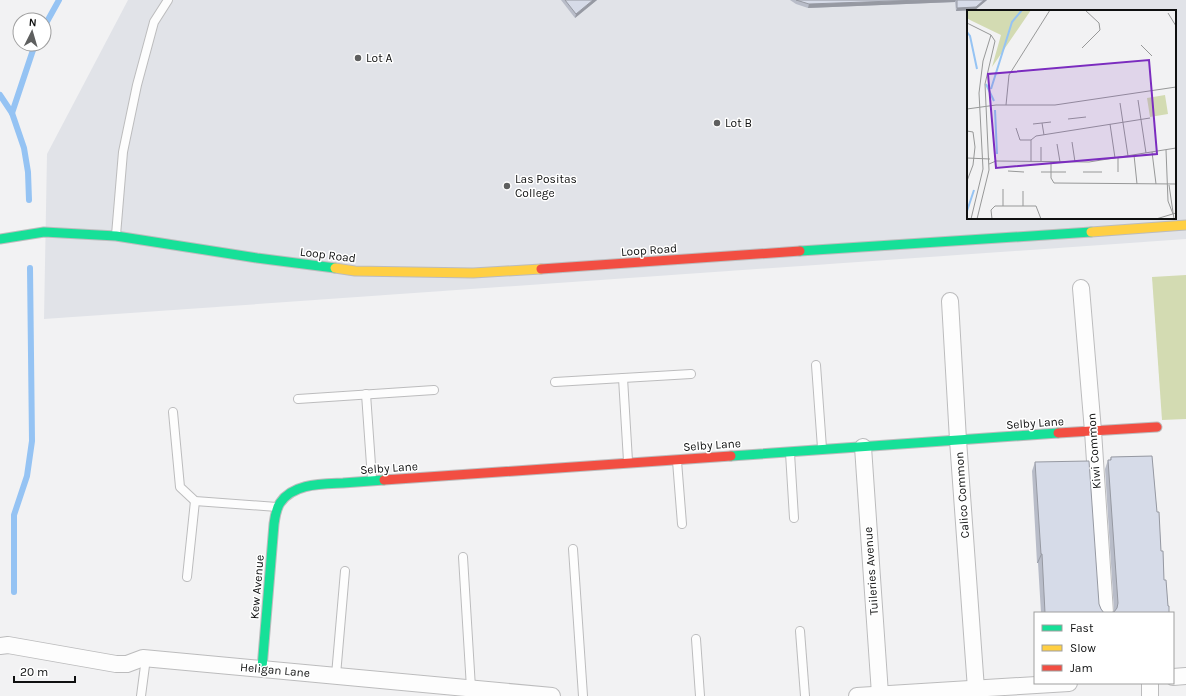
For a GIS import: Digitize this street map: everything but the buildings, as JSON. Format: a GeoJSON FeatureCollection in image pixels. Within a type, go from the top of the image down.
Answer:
{"type":"FeatureCollection","features":[{"type":"Feature","properties":{"kind":"street","name":"Loop Road"},"geometry":{"type":"LineString","coordinates":[[0,239],[44,232],[116,236],[257,258],[355,271],[473,273],[1186,225]]}},
{"type":"Feature","properties":{"kind":"street","name":"Kiwi Common"},"geometry":{"type":"LineString","coordinates":[[1081,288],[1093,431],[1105,612]]}},
{"type":"Feature","properties":{"kind":"street","name":"Calico Common"},"geometry":{"type":"LineString","coordinates":[[950,301],[958,440],[976,689]]}},
{"type":"Feature","properties":{"kind":"street","name":"Selby Lane"},"geometry":{"type":"LineString","coordinates":[[278,507],[285,497],[294,491],[313,485],[1157,427]]}},
{"type":"Feature","properties":{"kind":"street","name":"Tuileries Avenue"},"geometry":{"type":"LineString","coordinates":[[863,447],[880,694]]}},
{"type":"Feature","properties":{"kind":"street","name":"Kew Avenue"},"geometry":{"type":"LineString","coordinates":[[262,668],[274,524],[278,507]]}},
{"type":"Feature","properties":{"kind":"street","name":"Heligan Lane"},"geometry":{"type":"LineString","coordinates":[[0,646],[8,646],[116,664],[126,664],[144,658],[336,675],[409,689],[471,688],[552,696]]}},
{"type":"Feature","properties":{"kind":"street"},"geometry":{"type":"LineString","coordinates":[[1174,677],[1186,676]]}},
{"type":"Feature","properties":{"kind":"street"},"geometry":{"type":"LineString","coordinates":[[856,696],[880,694],[897,695],[976,689],[1015,692],[1063,684]]}},
{"type":"Feature","properties":{"kind":"street"},"geometry":{"type":"LineString","coordinates":[[1150,684],[1150,696]]}},
{"type":"Feature","properties":{"kind":"lane"},"geometry":{"type":"LineString","coordinates":[[116,236],[123,152],[137,85],[154,22],[168,0]]}},
{"type":"Feature","properties":{"kind":"lane"},"geometry":{"type":"LineString","coordinates":[[816,365],[822,450]]}},
{"type":"Feature","properties":{"kind":"lane"},"geometry":{"type":"LineString","coordinates":[[555,382],[691,374]]}},
{"type":"Feature","properties":{"kind":"lane"},"geometry":{"type":"LineString","coordinates":[[623,378],[628,463]]}},
{"type":"Feature","properties":{"kind":"lane"},"geometry":{"type":"LineString","coordinates":[[298,398],[434,390]]}},
{"type":"Feature","properties":{"kind":"lane"},"geometry":{"type":"LineString","coordinates":[[366,394],[372,481]]}},
{"type":"Feature","properties":{"kind":"lane"},"geometry":{"type":"LineString","coordinates":[[173,412],[180,487],[195,501],[278,507]]}},
{"type":"Feature","properties":{"kind":"lane"},"geometry":{"type":"LineString","coordinates":[[790,452],[794,518]]}},
{"type":"Feature","properties":{"kind":"lane"},"geometry":{"type":"LineString","coordinates":[[677,460],[682,524]]}},
{"type":"Feature","properties":{"kind":"lane"},"geometry":{"type":"LineString","coordinates":[[187,577],[195,501]]}},
{"type":"Feature","properties":{"kind":"lane"},"geometry":{"type":"LineString","coordinates":[[573,549],[583,696]]}},
{"type":"Feature","properties":{"kind":"lane"},"geometry":{"type":"LineString","coordinates":[[463,558],[471,688]]}},
{"type":"Feature","properties":{"kind":"lane"},"geometry":{"type":"LineString","coordinates":[[336,675],[345,571]]}},
{"type":"Feature","properties":{"kind":"lane"},"geometry":{"type":"LineString","coordinates":[[800,631],[805,696]]}},
{"type":"Feature","properties":{"kind":"lane"},"geometry":{"type":"LineString","coordinates":[[696,639],[700,696]]}},
{"type":"Feature","properties":{"kind":"lane"},"geometry":{"type":"LineString","coordinates":[[141,696],[144,658]]}},
{"type":"Feature","properties":{"kind":"shaded area","name":"Las Positas College"},"geometry":{"type":"Polygon","coordinates":[[[128,0],[1186,0],[1186,239],[44,319],[47,154],[128,0]]]}},
{"type":"Feature","properties":{"kind":"green space"},"geometry":{"type":"Polygon","coordinates":[[[1186,275],[1186,419],[1162,420],[1152,277],[1186,275]]]}},
{"type":"Feature","properties":{"kind":"waterway"},"geometry":{"type":"LineString","coordinates":[[52,13],[59,0]]}},
{"type":"Feature","properties":{"kind":"waterway"},"geometry":{"type":"LineString","coordinates":[[12,113],[32,52]]}},
{"type":"Feature","properties":{"kind":"waterway"},"geometry":{"type":"LineString","coordinates":[[0,95],[12,113],[24,148],[28,172],[29,200]]}},
{"type":"Feature","properties":{"kind":"waterway"},"geometry":{"type":"LineString","coordinates":[[14,592],[14,515],[27,476],[32,441],[30,268]]}},
{"type":"Feature","properties":{"kind":"traffic: fast"},"geometry":{"type":"LineString","coordinates":[[0,239],[44,232],[116,236],[257,258],[335,268]]}},
{"type":"Feature","properties":{"kind":"traffic: fast"},"geometry":{"type":"LineString","coordinates":[[800,251],[1091,232]]}},
{"type":"Feature","properties":{"kind":"traffic: fast"},"geometry":{"type":"LineString","coordinates":[[731,456],[1058,433]]}},
{"type":"Feature","properties":{"kind":"traffic: fast"},"geometry":{"type":"LineString","coordinates":[[262,668],[274,524],[280,503],[286,496],[300,488],[318,484],[384,480]]}},
{"type":"Feature","properties":{"kind":"traffic: slow"},"geometry":{"type":"LineString","coordinates":[[1091,232],[1186,225]]}},
{"type":"Feature","properties":{"kind":"traffic: slow"},"geometry":{"type":"LineString","coordinates":[[335,268],[355,271],[473,273],[541,269]]}},
{"type":"Feature","properties":{"kind":"traffic: jam"},"geometry":{"type":"LineString","coordinates":[[541,269],[800,251]]}},
{"type":"Feature","properties":{"kind":"traffic: jam"},"geometry":{"type":"LineString","coordinates":[[1058,433],[1157,427]]}},
{"type":"Feature","properties":{"kind":"traffic: jam"},"geometry":{"type":"LineString","coordinates":[[384,480],[731,456]]}},
{"type":"Feature","properties":{"kind":"place","name":"Lot A"},"geometry":{"type":"Point","coordinates":[358,58]}},
{"type":"Feature","properties":{"kind":"place","name":"Lot B"},"geometry":{"type":"Point","coordinates":[717,123]}},
{"type":"Feature","properties":{"kind":"place","name":"Las Positas College"},"geometry":{"type":"Point","coordinates":[507,186]}}]}
